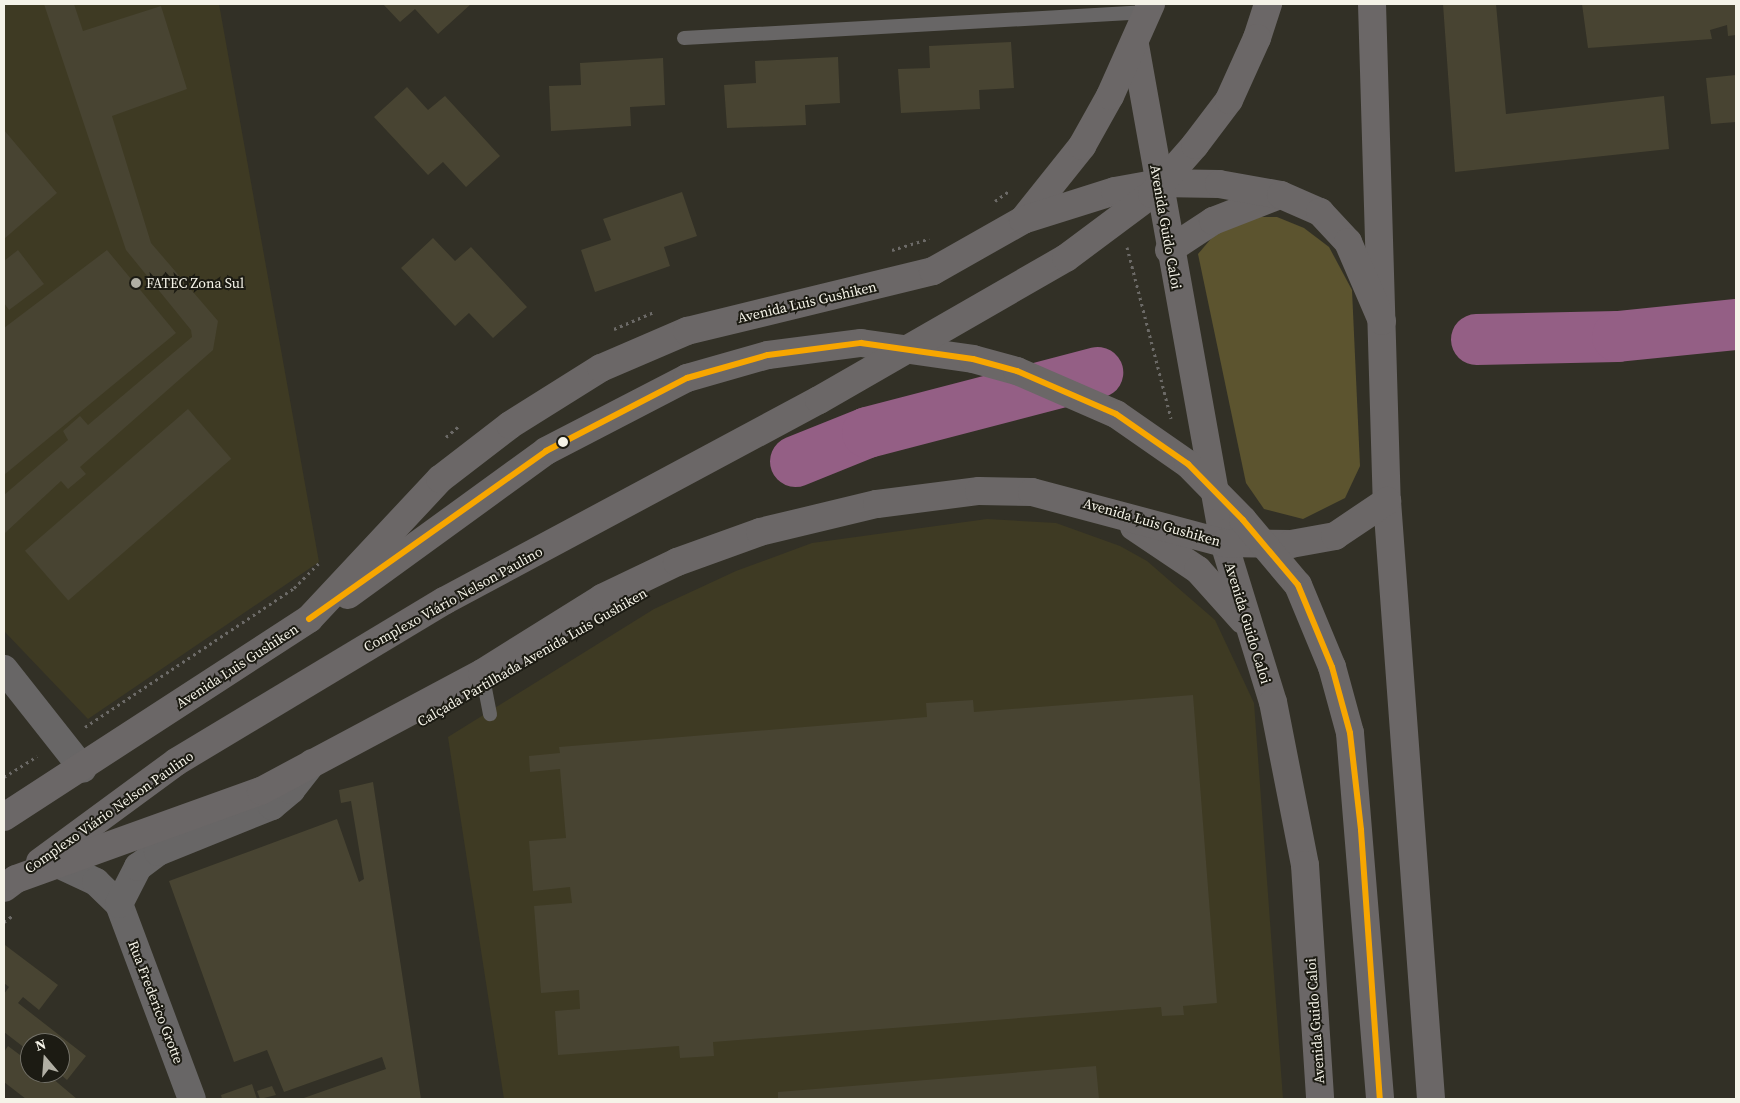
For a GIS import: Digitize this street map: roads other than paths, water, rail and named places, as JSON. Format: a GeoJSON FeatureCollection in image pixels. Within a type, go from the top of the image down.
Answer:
{"type":"FeatureCollection","features":[{"type":"Feature","properties":{"kind":"main road","name":"Complexo Viário Nelson Paulino"},"geometry":{"type":"LineString","coordinates":[[10,884],[176,762],[444,601],[828,396],[1066,258],[1152,194],[1195,145],[1229,100],[1268,4]]}},
{"type":"Feature","properties":{"kind":"main road"},"geometry":{"type":"LineString","coordinates":[[1372,4],[1386,501],[1431,1099]]}},
{"type":"Feature","properties":{"kind":"main road","name":"Avenida Guido Caloi"},"geometry":{"type":"LineString","coordinates":[[1149,8],[1135,45],[1169,250],[1224,543],[1248,626],[1273,702],[1305,864],[1320,1099]]}},
{"type":"Feature","properties":{"kind":"main road"},"geometry":{"type":"LineString","coordinates":[[1023,220],[1082,146],[1135,45]]}},
{"type":"Feature","properties":{"kind":"main road","name":"Avenida Luis Gushiken"},"geometry":{"type":"LineString","coordinates":[[4,817],[83,769],[309,619],[440,479],[510,425],[602,368],[687,331],[933,270],[1023,220],[1115,191],[1159,184],[1219,184],[1281,195],[1320,212],[1340,229],[1382,321]]}},
{"type":"Feature","properties":{"kind":"main road"},"geometry":{"type":"LineString","coordinates":[[1169,250],[1213,221],[1281,195]]}},
{"type":"Feature","properties":{"kind":"main road"},"geometry":{"type":"LineString","coordinates":[[309,619],[356,590],[546,451],[687,378],[768,355],[861,344],[973,359],[1017,371],[1116,414],[1188,464],[1243,520],[1298,585],[1332,667],[1350,733],[1380,1099]]}},
{"type":"Feature","properties":{"kind":"main road","name":"Avenida Luis Gushiken"},"geometry":{"type":"LineString","coordinates":[[10,884],[58,864],[192,820],[260,791],[482,672],[602,598],[677,562],[760,532],[877,504],[979,491],[1032,492],[1084,502],[1224,543],[1291,544],[1335,536],[1386,501]]}},
{"type":"Feature","properties":{"kind":"main road"},"geometry":{"type":"LineString","coordinates":[[1084,502],[1169,548],[1198,570],[1248,626]]}},
{"type":"Feature","properties":{"kind":"street"},"geometry":{"type":"LineString","coordinates":[[4,669],[83,769]]}},
{"type":"Feature","properties":{"kind":"street"},"geometry":{"type":"LineString","coordinates":[[119,904],[138,867],[158,852],[272,806],[312,763]]}},
{"type":"Feature","properties":{"kind":"street","name":"Rua Frederico Grotte"},"geometry":{"type":"LineString","coordinates":[[58,864],[96,882],[119,904],[192,1099]]}},
{"type":"Feature","properties":{"kind":"lane"},"geometry":{"type":"LineString","coordinates":[[684,38],[1149,8]]}},
{"type":"Feature","properties":{"kind":"lane"},"geometry":{"type":"LineString","coordinates":[[482,672],[490,714]]}},
{"type":"Feature","properties":{"kind":"waterway"},"geometry":{"type":"LineString","coordinates":[[1476,339],[1617,336],[1736,324]]}},
{"type":"Feature","properties":{"kind":"waterway"},"geometry":{"type":"LineString","coordinates":[[795,461],[867,432],[1097,372]]}},
{"type":"Feature","properties":{"kind":"place","name":"FATEC Zona Sul"},"geometry":{"type":"Point","coordinates":[136,283]}}]}
